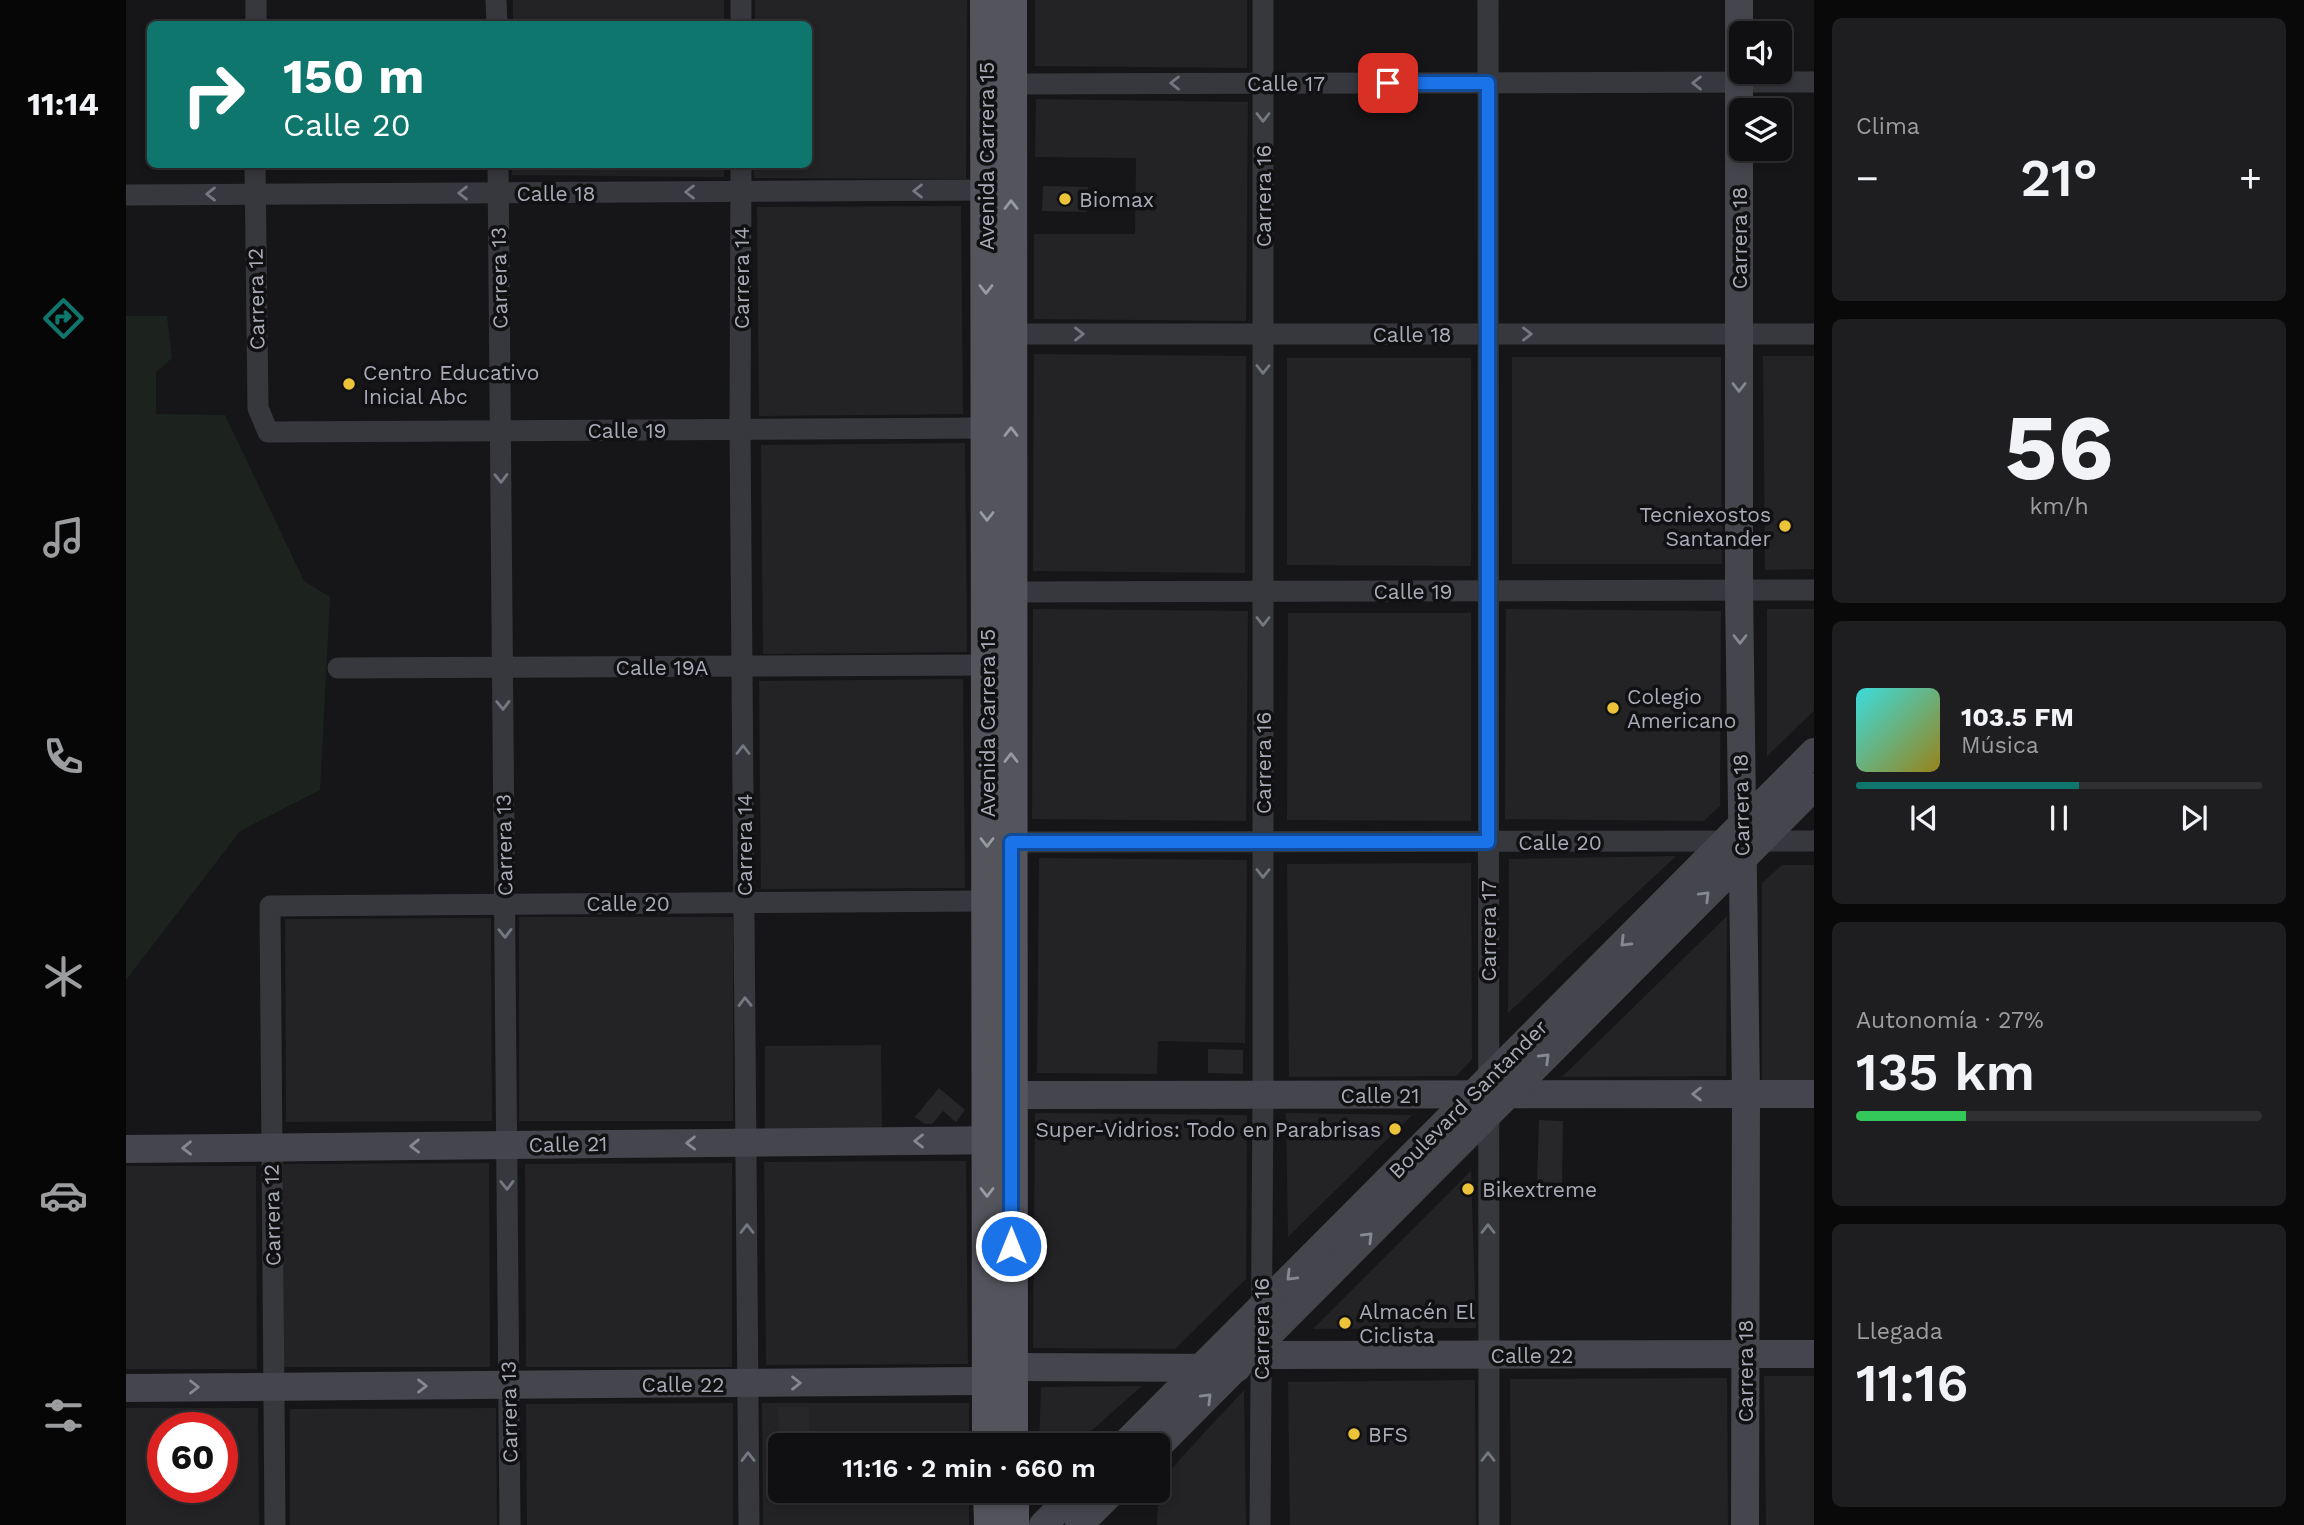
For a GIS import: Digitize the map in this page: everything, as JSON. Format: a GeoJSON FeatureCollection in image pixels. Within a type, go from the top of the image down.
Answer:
{"type":"FeatureCollection","features":[{"type":"Feature","properties":{"kind":"main road","name":"Avenida Carrera 15"},"geometry":{"type":"LineString","coordinates":[[986,0],[987,901],[999,1095]]}},
{"type":"Feature","properties":{"kind":"main road","name":"Avenida Carrera 15"},"geometry":{"type":"LineString","coordinates":[[990,1433],[999,1374],[999,1095],[1011,842],[1011,0]]}},
{"type":"Feature","properties":{"kind":"main road","name":"Avenida Carrera 15"},"geometry":{"type":"LineString","coordinates":[[999,1374],[1010,1433]]}},
{"type":"Feature","properties":{"kind":"main road"},"geometry":{"type":"LineString","coordinates":[[989,1503],[990,1525]]}},
{"type":"Feature","properties":{"kind":"main road"},"geometry":{"type":"LineString","coordinates":[[1013,1503],[1013,1525]]}},
{"type":"Feature","properties":{"kind":"street"},"geometry":{"type":"LineString","coordinates":[[256,0],[256,21]]}},
{"type":"Feature","properties":{"kind":"street"},"geometry":{"type":"LineString","coordinates":[[496,0],[496,21]]}},
{"type":"Feature","properties":{"kind":"street"},"geometry":{"type":"LineString","coordinates":[[741,0],[741,21]]}},
{"type":"Feature","properties":{"kind":"street","name":"Carrera 16"},"geometry":{"type":"LineString","coordinates":[[1260,1525],[1252,1355],[1261,1306],[1263,1095],[1263,0]]}},
{"type":"Feature","properties":{"kind":"street","name":"Carrera 17"},"geometry":{"type":"LineString","coordinates":[[1488,0],[1489,1525]]}},
{"type":"Feature","properties":{"kind":"street","name":"Carrera 18"},"geometry":{"type":"LineString","coordinates":[[1739,0],[1739,21]]}},
{"type":"Feature","properties":{"kind":"street","name":"Calle 17"},"geometry":{"type":"LineString","coordinates":[[1011,84],[1729,82]]}},
{"type":"Feature","properties":{"kind":"street","name":"Calle 17"},"geometry":{"type":"LineString","coordinates":[[1792,82],[1814,82]]}},
{"type":"Feature","properties":{"kind":"street","name":"Carrera 18"},"geometry":{"type":"LineString","coordinates":[[1739,84],[1739,591],[1746,1094],[1745,1525]]}},
{"type":"Feature","properties":{"kind":"street","name":"Carrera 12"},"geometry":{"type":"LineString","coordinates":[[255,168],[258,408],[268,432]]}},
{"type":"Feature","properties":{"kind":"street","name":"Carrera 13"},"geometry":{"type":"LineString","coordinates":[[498,168],[510,1525]]}},
{"type":"Feature","properties":{"kind":"street","name":"Carrera 14"},"geometry":{"type":"LineString","coordinates":[[741,168],[740,429],[749,1525]]}},
{"type":"Feature","properties":{"kind":"street","name":"Calle 18"},"geometry":{"type":"LineString","coordinates":[[126,195],[986,190]]}},
{"type":"Feature","properties":{"kind":"street","name":"Calle 18"},"geometry":{"type":"LineString","coordinates":[[1011,334],[1814,334]]}},
{"type":"Feature","properties":{"kind":"street","name":"Calle 19"},"geometry":{"type":"LineString","coordinates":[[268,432],[987,428]]}},
{"type":"Feature","properties":{"kind":"street","name":"Calle 19"},"geometry":{"type":"LineString","coordinates":[[1011,592],[1814,590]]}},
{"type":"Feature","properties":{"kind":"street","name":"Calle 19A"},"geometry":{"type":"LineString","coordinates":[[338,668],[987,665]]}},
{"type":"Feature","properties":{"kind":"street","name":"Boulevard Santander"},"geometry":{"type":"LineString","coordinates":[[1170,1434],[1252,1355],[1489,1096],[1742,841],[1814,752]]}},
{"type":"Feature","properties":{"kind":"street","name":"Boulevard Santander"},"geometry":{"type":"LineString","coordinates":[[1742,841],[1814,787]]}},
{"type":"Feature","properties":{"kind":"street","name":"Calle 20"},"geometry":{"type":"LineString","coordinates":[[1011,842],[1814,841]]}},
{"type":"Feature","properties":{"kind":"street","name":"Calle 20"},"geometry":{"type":"LineString","coordinates":[[270,906],[987,901]]}},
{"type":"Feature","properties":{"kind":"street","name":"Carrera 12"},"geometry":{"type":"LineString","coordinates":[[270,906],[275,1525]]}},
{"type":"Feature","properties":{"kind":"street","name":"Calle 21"},"geometry":{"type":"LineString","coordinates":[[999,1095],[1814,1094]]}},
{"type":"Feature","properties":{"kind":"street","name":"Boulevard Santander"},"geometry":{"type":"LineString","coordinates":[[1136,1433],[1261,1306],[1489,1096]]}},
{"type":"Feature","properties":{"kind":"street","name":"Calle 21"},"geometry":{"type":"LineString","coordinates":[[126,1149],[999,1140]]}},
{"type":"Feature","properties":{"kind":"street","name":"Calle 22"},"geometry":{"type":"LineString","coordinates":[[126,1388],[748,1383],[1200,1368],[1252,1355],[1814,1354]]}},
{"type":"Feature","properties":{"kind":"street"},"geometry":{"type":"LineString","coordinates":[[1044,1525],[1065,1503]]}},
{"type":"Feature","properties":{"kind":"street"},"geometry":{"type":"LineString","coordinates":[[1079,1525],[1101,1503]]}},
{"type":"Feature","properties":{"kind":"shaded area"},"geometry":{"type":"Polygon","coordinates":[[[513,0],[724,0],[724,21],[513,21],[513,0]]]}},
{"type":"Feature","properties":{"kind":"shaded area"},"geometry":{"type":"Polygon","coordinates":[[[755,0],[967,0],[966,179],[754,178],[754,168],[812,168],[812,21],[755,21],[755,0]]]}},
{"type":"Feature","properties":{"kind":"shaded area"},"geometry":{"type":"Polygon","coordinates":[[[1035,0],[1247,0],[1247,68],[1035,66],[1035,0]]]}},
{"type":"Feature","properties":{"kind":"shaded area"},"geometry":{"type":"Polygon","coordinates":[[[1036,99],[1248,102],[1246,321],[1034,319],[1034,234],[1135,234],[1136,158],[1035,157],[1036,99]]]}},
{"type":"Feature","properties":{"kind":"shaded area"},"geometry":{"type":"Polygon","coordinates":[[[512,168],[724,168],[724,177],[512,175],[512,168]]]}},
{"type":"Feature","properties":{"kind":"shaded area"},"geometry":{"type":"Polygon","coordinates":[[[961,206],[963,414],[759,416],[757,207],[961,206]]]}},
{"type":"Feature","properties":{"kind":"shaded area"},"geometry":{"type":"Polygon","coordinates":[[[126,316],[167,316],[172,358],[156,372],[156,414],[225,415],[304,581],[330,597],[320,790],[240,831],[126,980],[126,316]]]}},
{"type":"Feature","properties":{"kind":"shaded area"},"geometry":{"type":"Polygon","coordinates":[[[1034,354],[1246,356],[1245,573],[1033,571],[1034,354]]]}},
{"type":"Feature","properties":{"kind":"shaded area"},"geometry":{"type":"Polygon","coordinates":[[[1763,356],[1814,356],[1814,569],[1765,570],[1763,356]]]}},
{"type":"Feature","properties":{"kind":"shaded area"},"geometry":{"type":"Polygon","coordinates":[[[1512,357],[1721,357],[1722,564],[1512,564],[1512,357]]]}},
{"type":"Feature","properties":{"kind":"shaded area"},"geometry":{"type":"Polygon","coordinates":[[[1287,358],[1471,358],[1471,566],[1287,565],[1287,358]]]}},
{"type":"Feature","properties":{"kind":"shaded area"},"geometry":{"type":"Polygon","coordinates":[[[965,443],[967,652],[763,654],[761,445],[965,443]]]}},
{"type":"Feature","properties":{"kind":"shaded area"},"geometry":{"type":"Polygon","coordinates":[[[1033,609],[1248,611],[1246,821],[1032,819],[1033,609]]]}},
{"type":"Feature","properties":{"kind":"shaded area","name":"Colegio Americano"},"geometry":{"type":"Polygon","coordinates":[[[1506,609],[1721,611],[1720,806],[1704,821],[1505,819],[1506,609]]]}},
{"type":"Feature","properties":{"kind":"shaded area"},"geometry":{"type":"Polygon","coordinates":[[[1767,609],[1814,609],[1814,711],[1767,756],[1767,609]]]}},
{"type":"Feature","properties":{"kind":"shaded area"},"geometry":{"type":"Polygon","coordinates":[[[1288,613],[1471,613],[1471,821],[1287,820],[1288,613]]]}},
{"type":"Feature","properties":{"kind":"shaded area"},"geometry":{"type":"Polygon","coordinates":[[[963,679],[965,888],[761,889],[759,681],[963,679]]]}},
{"type":"Feature","properties":{"kind":"shaded area"},"geometry":{"type":"Polygon","coordinates":[[[1676,856],[1508,1013],[1509,859],[1676,856]]]}},
{"type":"Feature","properties":{"kind":"shaded area"},"geometry":{"type":"Polygon","coordinates":[[[1039,858],[1247,860],[1245,1043],[1158,1041],[1157,1074],[1037,1073],[1039,858]]]}},
{"type":"Feature","properties":{"kind":"shaded area"},"geometry":{"type":"Polygon","coordinates":[[[1471,863],[1472,1059],[1456,1076],[1289,1077],[1287,864],[1471,863]]]}},
{"type":"Feature","properties":{"kind":"shaded area"},"geometry":{"type":"Polygon","coordinates":[[[1782,865],[1814,865],[1814,1080],[1762,1080],[1762,883],[1782,865]]]}},
{"type":"Feature","properties":{"kind":"shaded area"},"geometry":{"type":"Polygon","coordinates":[[[1727,916],[1726,1076],[1562,1077],[1727,916]]]}},
{"type":"Feature","properties":{"kind":"shaded area"},"geometry":{"type":"Polygon","coordinates":[[[519,917],[733,917],[733,1121],[519,1121],[519,917]]]}},
{"type":"Feature","properties":{"kind":"shaded area"},"geometry":{"type":"Polygon","coordinates":[[[491,918],[492,1121],[286,1122],[285,919],[491,918]]]}},
{"type":"Feature","properties":{"kind":"shaded area"},"geometry":{"type":"Polygon","coordinates":[[[881,1045],[882,1129],[765,1129],[765,1046],[881,1045]]]}},
{"type":"Feature","properties":{"kind":"shaded area"},"geometry":{"type":"Polygon","coordinates":[[[1035,1113],[1247,1115],[1246,1279],[1175,1349],[1033,1348],[1035,1113]]]}},
{"type":"Feature","properties":{"kind":"shaded area"},"geometry":{"type":"Polygon","coordinates":[[[1286,1113],[1412,1115],[1288,1237],[1286,1113]]]}},
{"type":"Feature","properties":{"kind":"shaded area"},"geometry":{"type":"Polygon","coordinates":[[[966,1161],[968,1364],[766,1365],[764,1162],[966,1161]]]}},
{"type":"Feature","properties":{"kind":"shaded area"},"geometry":{"type":"Polygon","coordinates":[[[489,1163],[490,1367],[284,1367],[283,1164],[489,1163]]]}},
{"type":"Feature","properties":{"kind":"shaded area"},"geometry":{"type":"Polygon","coordinates":[[[732,1163],[732,1367],[526,1367],[525,1164],[732,1163]]]}},
{"type":"Feature","properties":{"kind":"shaded area"},"geometry":{"type":"Polygon","coordinates":[[[126,1166],[256,1166],[257,1369],[126,1369],[126,1166]]]}},
{"type":"Feature","properties":{"kind":"shaded area"},"geometry":{"type":"Polygon","coordinates":[[[1471,1171],[1476,1328],[1313,1329],[1471,1171]]]}},
{"type":"Feature","properties":{"kind":"shaded area"},"geometry":{"type":"Polygon","coordinates":[[[1764,1376],[1814,1376],[1814,1525],[1766,1525],[1764,1376]]]}},
{"type":"Feature","properties":{"kind":"shaded area"},"geometry":{"type":"Polygon","coordinates":[[[1727,1378],[1728,1525],[1511,1525],[1510,1379],[1727,1378]]]}},
{"type":"Feature","properties":{"kind":"shaded area"},"geometry":{"type":"Polygon","coordinates":[[[1475,1380],[1476,1525],[1290,1525],[1288,1382],[1475,1380]]]}},
{"type":"Feature","properties":{"kind":"shaded area"},"geometry":{"type":"Polygon","coordinates":[[[1142,1386],[1089,1433],[1039,1433],[1041,1387],[1142,1386]]]}},
{"type":"Feature","properties":{"kind":"shaded area"},"geometry":{"type":"Polygon","coordinates":[[[1244,1390],[1246,1525],[1157,1525],[1158,1503],[1170,1503],[1170,1470],[1244,1390]]]}},
{"type":"Feature","properties":{"kind":"shaded area"},"geometry":{"type":"Polygon","coordinates":[[[733,1403],[733,1525],[527,1525],[526,1404],[733,1403]]]}},
{"type":"Feature","properties":{"kind":"shaded area"},"geometry":{"type":"Polygon","coordinates":[[[762,1403],[969,1403],[969,1433],[768,1433],[768,1503],[969,1503],[969,1525],[763,1525],[762,1403]]]}},
{"type":"Feature","properties":{"kind":"shaded area"},"geometry":{"type":"Polygon","coordinates":[[[126,1408],[258,1408],[259,1525],[126,1525],[126,1408]]]}},
{"type":"Feature","properties":{"kind":"shaded area"},"geometry":{"type":"Polygon","coordinates":[[[496,1408],[497,1525],[290,1525],[290,1409],[496,1408]]]}},
{"type":"Feature","properties":{"kind":"building","name":"Biomax"},"geometry":{"type":"Polygon","coordinates":[[[1043,186],[1088,187],[1087,212],[1042,211],[1043,186]]]}},
{"type":"Feature","properties":{"kind":"building"},"geometry":{"type":"Polygon","coordinates":[[[1208,1049],[1243,1050],[1243,1074],[1208,1073],[1208,1049]]]}},
{"type":"Feature","properties":{"kind":"building"},"geometry":{"type":"Polygon","coordinates":[[[939,1088],[965,1110],[956,1122],[943,1111],[932,1124],[925,1124],[915,1117],[939,1088]]]}},
{"type":"Feature","properties":{"kind":"building"},"geometry":{"type":"Polygon","coordinates":[[[1539,1120],[1563,1121],[1562,1186],[1537,1185],[1539,1120]]]}},
{"type":"Feature","properties":{"kind":"building"},"geometry":{"type":"Polygon","coordinates":[[[809,1406],[810,1433],[779,1433],[778,1407],[809,1406]]]}},
{"type":"Feature","properties":{"kind":"place","name":"Biomax"},"geometry":{"type":"Point","coordinates":[1065,199]}},
{"type":"Feature","properties":{"kind":"place","name":"Centro Educativo Inicial Abc"},"geometry":{"type":"Point","coordinates":[349,384]}},
{"type":"Feature","properties":{"kind":"place","name":"Tecniexostos Santander"},"geometry":{"type":"Point","coordinates":[1785,526]}},
{"type":"Feature","properties":{"kind":"place","name":"Colegio Americano"},"geometry":{"type":"Point","coordinates":[1613,708]}},
{"type":"Feature","properties":{"kind":"place","name":"Super-Vidrios: Todo en Parabrisas"},"geometry":{"type":"Point","coordinates":[1395,1129]}},
{"type":"Feature","properties":{"kind":"place","name":"Bikextreme"},"geometry":{"type":"Point","coordinates":[1468,1189]}},
{"type":"Feature","properties":{"kind":"place","name":"Almacén El Ciclista"},"geometry":{"type":"Point","coordinates":[1345,1323]}},
{"type":"Feature","properties":{"kind":"place","name":"BFS"},"geometry":{"type":"Point","coordinates":[1354,1434]}},
{"type":"Feature","properties":{"kind":"route"},"geometry":{"type":"LineString","coordinates":[[1011,1246],[1011,842],[1488,842],[1488,83],[1388,83]]}}]}
